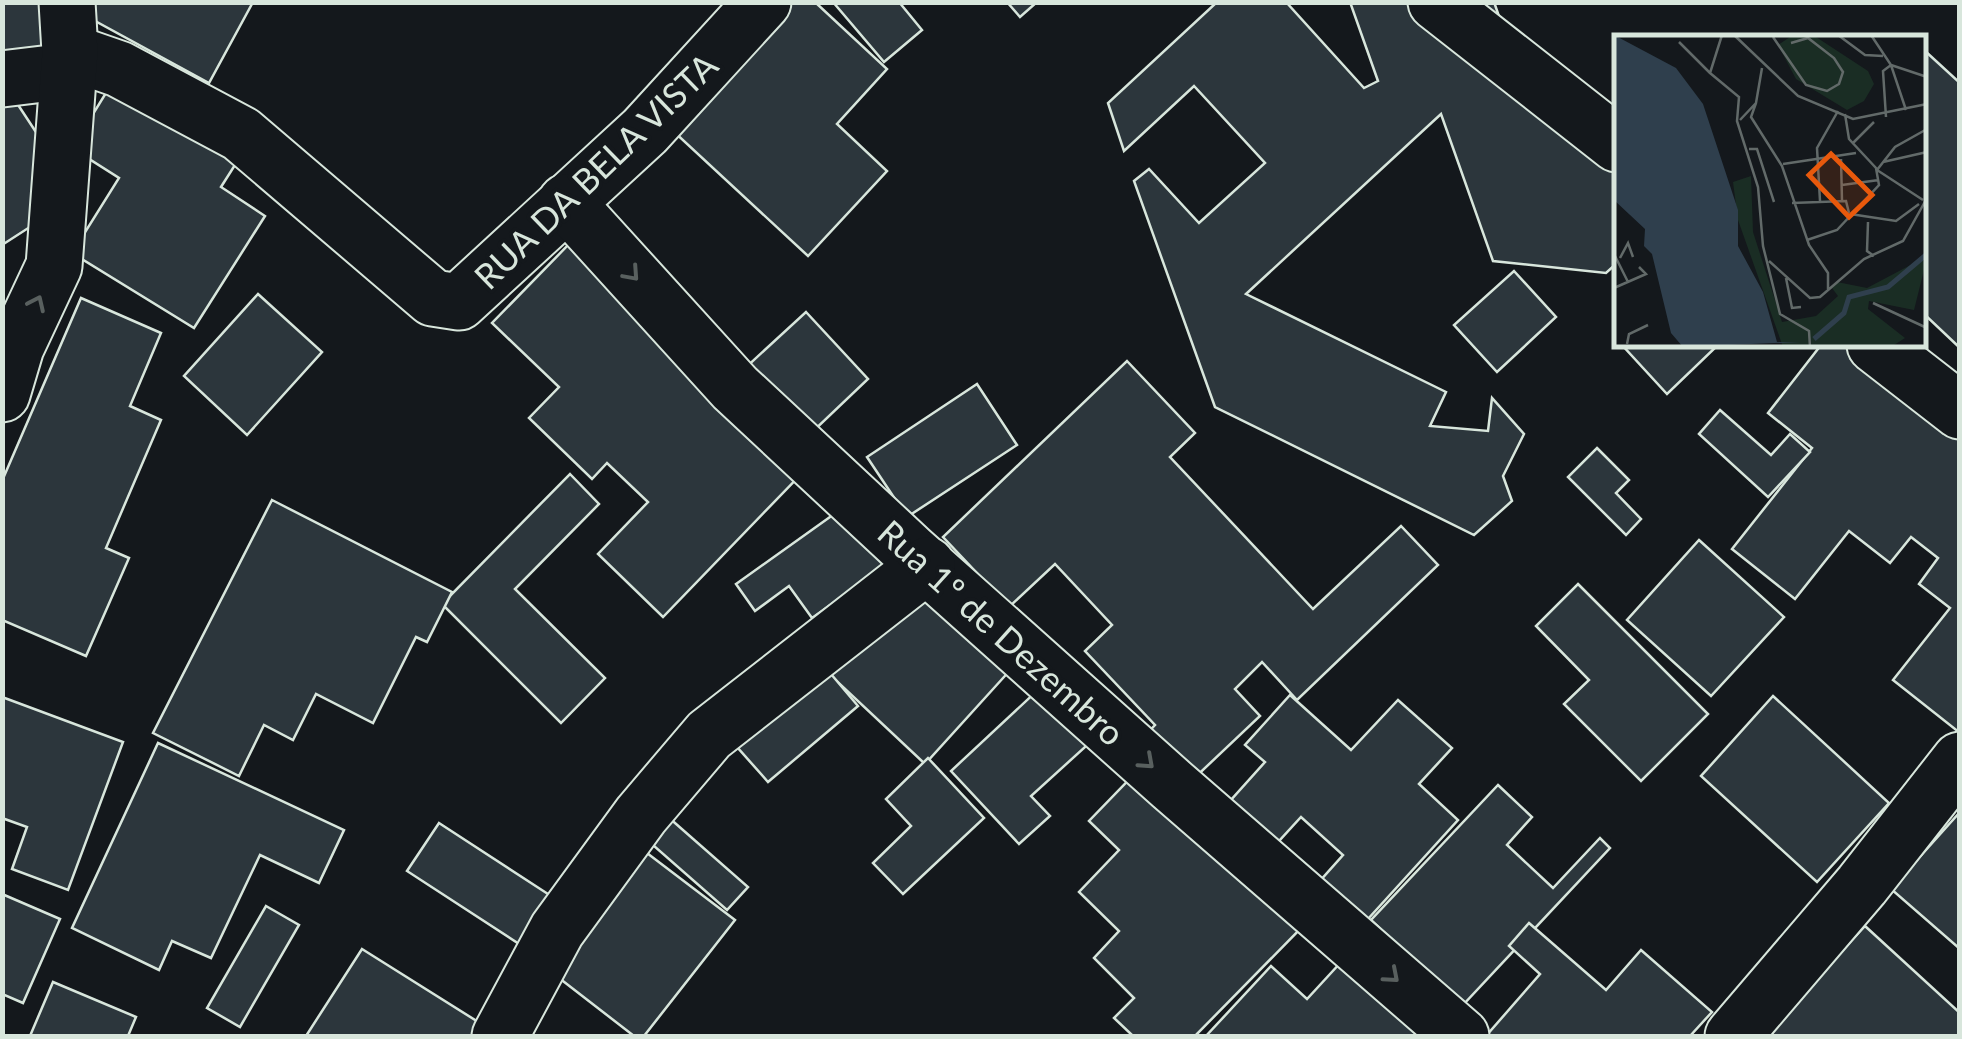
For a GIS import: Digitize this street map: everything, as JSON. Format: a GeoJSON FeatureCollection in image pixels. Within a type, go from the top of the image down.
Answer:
{"type":"FeatureCollection","features":[{"type":"Feature","properties":{"kind":"street","name":"RUA DA BELA VISTA"},"geometry":{"type":"LineString","coordinates":[[68,42],[241,134],[433,298],[459,302],[644,131],[764,2]]}},
{"type":"Feature","properties":{"kind":"street"},"geometry":{"type":"LineString","coordinates":[[1436,2],[1614,142]]}},
{"type":"Feature","properties":{"kind":"street"},"geometry":{"type":"LineString","coordinates":[[2,79],[68,42]]}},
{"type":"Feature","properties":{"kind":"street"},"geometry":{"type":"LineString","coordinates":[[2,394],[16,348],[54,266],[68,42]]}},
{"type":"Feature","properties":{"kind":"street","name":"Rua 1º de Dezembro"},"geometry":{"type":"LineString","coordinates":[[566,202],[735,388],[1172,785],[1461,1036]]}},
{"type":"Feature","properties":{"kind":"street"},"geometry":{"type":"LineString","coordinates":[[1879,348],[1960,411]]}},
{"type":"Feature","properties":{"kind":"street"},"geometry":{"type":"LineString","coordinates":[[500,1036],[557,930],[641,814],[709,735],[927,565]]}},
{"type":"Feature","properties":{"kind":"street"},"geometry":{"type":"LineString","coordinates":[[1733,1036],[1862,885],[1960,760]]}},
{"type":"Feature","properties":{"kind":"building"},"geometry":{"type":"Polygon","coordinates":[[[2,2],[51,2],[54,56],[2,59],[2,2]]]}},
{"type":"Feature","properties":{"kind":"building"},"geometry":{"type":"Polygon","coordinates":[[[79,2],[253,2],[209,83],[75,10],[79,2]]]}},
{"type":"Feature","properties":{"kind":"building"},"geometry":{"type":"Polygon","coordinates":[[[791,2],[815,2],[887,69],[837,124],[887,171],[808,256],[672,130],[791,2]]]}},
{"type":"Feature","properties":{"kind":"building"},"geometry":{"type":"Polygon","coordinates":[[[833,2],[899,2],[922,30],[884,62],[833,2]]]}},
{"type":"Feature","properties":{"kind":"building"},"geometry":{"type":"Polygon","coordinates":[[[1007,2],[1037,2],[1020,17],[1007,2]]]}},
{"type":"Feature","properties":{"kind":"building"},"geometry":{"type":"Polygon","coordinates":[[[1217,2],[1286,2],[1364,88],[1378,81],[1350,2],[1494,2],[1516,65],[1614,171],[1614,266],[1606,273],[1493,261],[1441,114],[1246,294],[1446,392],[1430,426],[1488,431],[1492,398],[1524,434],[1503,476],[1512,501],[1474,535],[1215,407],[1134,181],[1149,169],[1199,223],[1265,163],[1194,86],[1124,151],[1108,103],[1217,2]]]}},
{"type":"Feature","properties":{"kind":"building"},"geometry":{"type":"Polygon","coordinates":[[[1927,53],[1960,83],[1960,348],[1927,317],[1927,53]]]}},
{"type":"Feature","properties":{"kind":"building"},"geometry":{"type":"Polygon","coordinates":[[[117,75],[242,154],[221,187],[265,216],[194,328],[72,253],[119,178],[72,148],[117,75]]]}},
{"type":"Feature","properties":{"kind":"building"},"geometry":{"type":"Polygon","coordinates":[[[5,85],[78,196],[2,245],[2,87],[5,85]]]}},
{"type":"Feature","properties":{"kind":"building"},"geometry":{"type":"Polygon","coordinates":[[[572,241],[807,468],[663,617],[598,554],[648,502],[607,463],[592,479],[529,418],[559,387],[492,323],[572,241]]]}},
{"type":"Feature","properties":{"kind":"building"},"geometry":{"type":"Polygon","coordinates":[[[1514,271],[1556,317],[1497,372],[1454,325],[1514,271]]]}},
{"type":"Feature","properties":{"kind":"building"},"geometry":{"type":"Polygon","coordinates":[[[258,294],[322,352],[247,435],[184,376],[258,294]]]}},
{"type":"Feature","properties":{"kind":"building"},"geometry":{"type":"Polygon","coordinates":[[[81,298],[161,333],[130,406],[161,420],[106,548],[129,558],[86,656],[2,620],[2,481],[81,298]]]}},
{"type":"Feature","properties":{"kind":"building"},"geometry":{"type":"Polygon","coordinates":[[[806,312],[868,379],[806,438],[743,370],[806,312]]]}},
{"type":"Feature","properties":{"kind":"building"},"geometry":{"type":"Polygon","coordinates":[[[1625,348],[1715,348],[1667,394],[1625,348]]]}},
{"type":"Feature","properties":{"kind":"building"},"geometry":{"type":"Polygon","coordinates":[[[1819,348],[1853,348],[1960,432],[1960,733],[1893,680],[1950,608],[1919,584],[1938,558],[1911,537],[1890,563],[1849,531],[1795,599],[1732,549],[1812,448],[1768,413],[1819,348]]]}},
{"type":"Feature","properties":{"kind":"building"},"geometry":{"type":"Polygon","coordinates":[[[1127,361],[1195,433],[1170,457],[1313,609],[1401,526],[1438,565],[1297,700],[1262,662],[1235,689],[1260,716],[1187,785],[1142,739],[1155,725],[1085,651],[1112,625],[1055,564],[1009,607],[943,537],[1127,361]]]}},
{"type":"Feature","properties":{"kind":"building"},"geometry":{"type":"Polygon","coordinates":[[[977,384],[1017,445],[907,517],[867,457],[977,384]]]}},
{"type":"Feature","properties":{"kind":"building"},"geometry":{"type":"Polygon","coordinates":[[[1720,410],[1771,455],[1790,434],[1810,452],[1768,497],[1699,434],[1720,410]]]}},
{"type":"Feature","properties":{"kind":"building"},"geometry":{"type":"Polygon","coordinates":[[[1597,448],[1629,480],[1616,493],[1641,519],[1626,535],[1568,477],[1597,448]]]}},
{"type":"Feature","properties":{"kind":"building"},"geometry":{"type":"Polygon","coordinates":[[[570,474],[599,504],[515,589],[605,678],[561,723],[442,604],[570,474]]]}},
{"type":"Feature","properties":{"kind":"building"},"geometry":{"type":"Polygon","coordinates":[[[858,497],[899,556],[812,618],[789,586],[755,611],[736,584],[858,497]]]}},
{"type":"Feature","properties":{"kind":"building"},"geometry":{"type":"Polygon","coordinates":[[[272,500],[452,592],[427,642],[416,637],[373,723],[316,694],[293,740],[264,725],[239,776],[153,733],[272,500]]]}},
{"type":"Feature","properties":{"kind":"building"},"geometry":{"type":"Polygon","coordinates":[[[1699,540],[1784,617],[1711,696],[1627,620],[1699,540]]]}},
{"type":"Feature","properties":{"kind":"building"},"geometry":{"type":"Polygon","coordinates":[[[926,566],[1023,656],[925,764],[828,673],[926,566]]]}},
{"type":"Feature","properties":{"kind":"building"},"geometry":{"type":"Polygon","coordinates":[[[1578,584],[1708,714],[1641,781],[1564,704],[1589,680],[1536,626],[1578,584]]]}},
{"type":"Feature","properties":{"kind":"building"},"geometry":{"type":"Polygon","coordinates":[[[820,661],[858,706],[768,782],[730,739],[820,661]]]}},
{"type":"Feature","properties":{"kind":"building"},"geometry":{"type":"Polygon","coordinates":[[[1055,674],[1106,728],[1031,796],[1050,816],[1019,844],[951,771],[1055,674]]]}},
{"type":"Feature","properties":{"kind":"building"},"geometry":{"type":"Polygon","coordinates":[[[1290,695],[1351,750],[1398,700],[1452,748],[1419,784],[1458,820],[1357,931],[1311,891],[1343,855],[1301,817],[1269,852],[1222,810],[1265,762],[1245,745],[1290,695]]]}},
{"type":"Feature","properties":{"kind":"building"},"geometry":{"type":"Polygon","coordinates":[[[1773,696],[1889,803],[1817,882],[1701,776],[1773,696]]]}},
{"type":"Feature","properties":{"kind":"building"},"geometry":{"type":"Polygon","coordinates":[[[2,697],[123,742],[68,890],[12,869],[27,827],[2,818],[2,697]]]}},
{"type":"Feature","properties":{"kind":"building"},"geometry":{"type":"Polygon","coordinates":[[[158,743],[344,830],[319,883],[260,855],[211,958],[172,941],[159,970],[72,928],[158,743]]]}},
{"type":"Feature","properties":{"kind":"building"},"geometry":{"type":"Polygon","coordinates":[[[928,758],[984,818],[903,894],[873,863],[911,826],[886,799],[928,758]]]}},
{"type":"Feature","properties":{"kind":"building"},"geometry":{"type":"Polygon","coordinates":[[[1147,761],[1309,920],[1195,1036],[1133,1036],[1114,1018],[1134,998],[1094,958],[1119,931],[1079,892],[1119,850],[1089,821],[1147,761]]]}},
{"type":"Feature","properties":{"kind":"building"},"geometry":{"type":"Polygon","coordinates":[[[1498,785],[1532,817],[1507,845],[1553,888],[1600,838],[1610,848],[1462,1006],[1371,920],[1498,785]]]}},
{"type":"Feature","properties":{"kind":"building"},"geometry":{"type":"Polygon","coordinates":[[[1960,812],[1960,949],[1891,889],[1960,812]]]}},
{"type":"Feature","properties":{"kind":"building"},"geometry":{"type":"Polygon","coordinates":[[[667,816],[748,887],[727,910],[646,839],[667,816]]]}},
{"type":"Feature","properties":{"kind":"building"},"geometry":{"type":"Polygon","coordinates":[[[439,823],[568,907],[536,955],[407,871],[439,823]]]}},
{"type":"Feature","properties":{"kind":"building"},"geometry":{"type":"Polygon","coordinates":[[[643,850],[735,920],[644,1036],[634,1036],[550,971],[643,850]]]}},
{"type":"Feature","properties":{"kind":"building"},"geometry":{"type":"Polygon","coordinates":[[[2,894],[60,919],[23,1003],[2,994],[2,894]]]}},
{"type":"Feature","properties":{"kind":"building"},"geometry":{"type":"Polygon","coordinates":[[[266,906],[299,925],[240,1027],[207,1008],[266,906]]]}},
{"type":"Feature","properties":{"kind":"building"},"geometry":{"type":"Polygon","coordinates":[[[1529,923],[1606,990],[1641,950],[1712,1012],[1690,1036],[1486,1036],[1540,974],[1509,946],[1529,923]]]}},
{"type":"Feature","properties":{"kind":"building"},"geometry":{"type":"Polygon","coordinates":[[[1865,926],[1960,1013],[1960,1036],[1763,1036],[1865,926]]]}},
{"type":"Feature","properties":{"kind":"building"},"geometry":{"type":"Polygon","coordinates":[[[1354,948],[1451,1036],[1206,1036],[1271,966],[1307,999],[1354,948]]]}},
{"type":"Feature","properties":{"kind":"building"},"geometry":{"type":"Polygon","coordinates":[[[362,949],[491,1030],[487,1036],[306,1036],[362,949]]]}},
{"type":"Feature","properties":{"kind":"building"},"geometry":{"type":"Polygon","coordinates":[[[53,982],[136,1017],[128,1036],[30,1036],[53,982]]]}}]}
